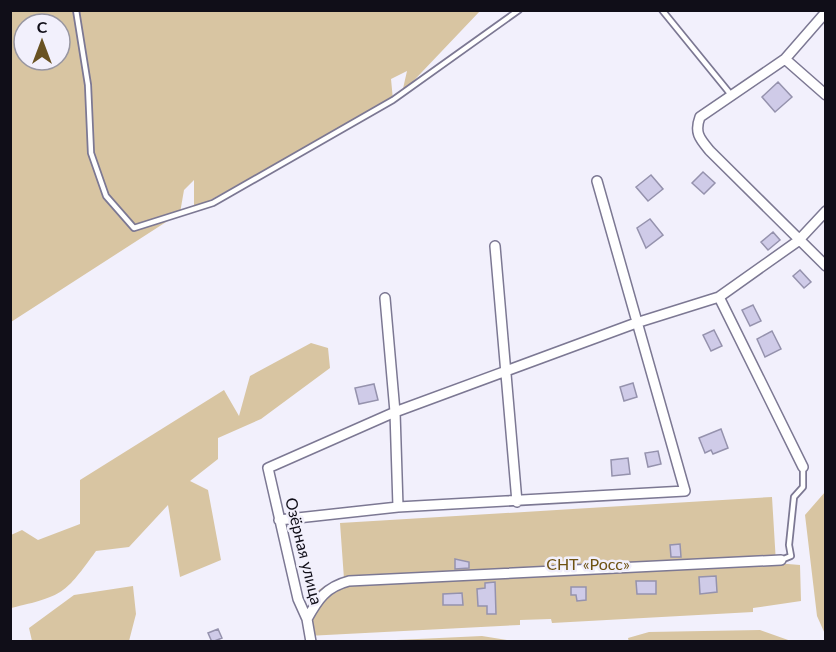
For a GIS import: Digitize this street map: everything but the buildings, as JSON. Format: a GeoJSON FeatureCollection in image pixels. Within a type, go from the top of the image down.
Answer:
{"type":"FeatureCollection","features":[{"type":"Feature","properties":{"kind":"street"},"geometry":{"type":"LineString","coordinates":[[825,12],[785,59],[700,117],[697,127],[698,137],[710,151],[825,266]]}},
{"type":"Feature","properties":{"kind":"street"},"geometry":{"type":"LineString","coordinates":[[785,59],[825,95]]}},
{"type":"Feature","properties":{"kind":"street"},"geometry":{"type":"LineString","coordinates":[[279,520],[398,507],[685,491],[597,181]]}},
{"type":"Feature","properties":{"kind":"street"},"geometry":{"type":"LineString","coordinates":[[395,412],[507,373],[636,323],[719,297],[798,241],[825,212]]}},
{"type":"Feature","properties":{"kind":"street"},"geometry":{"type":"LineString","coordinates":[[495,246],[517,502]]}},
{"type":"Feature","properties":{"kind":"street"},"geometry":{"type":"LineString","coordinates":[[719,297],[803,467]]}},
{"type":"Feature","properties":{"kind":"street"},"geometry":{"type":"LineString","coordinates":[[386,298],[395,412],[398,507]]}},
{"type":"Feature","properties":{"kind":"street","name":"Озёрная улица"},"geometry":{"type":"LineString","coordinates":[[311,642],[307,619],[298,599],[268,468],[395,412]]}},
{"type":"Feature","properties":{"kind":"street"},"geometry":{"type":"LineString","coordinates":[[307,619],[319,597],[332,586],[349,581],[781,560]]}},
{"type":"Feature","properties":{"kind":"lane"},"geometry":{"type":"LineString","coordinates":[[76,10],[88,85],[91,153],[106,196],[134,228],[213,203],[393,100],[519,10]]}},
{"type":"Feature","properties":{"kind":"lane"},"geometry":{"type":"LineString","coordinates":[[662,10],[732,96]]}},
{"type":"Feature","properties":{"kind":"lane"},"geometry":{"type":"LineString","coordinates":[[781,560],[791,556],[789,545],[794,497],[803,487],[803,467]]}},
{"type":"Feature","properties":{"kind":"green space"},"geometry":{"type":"Polygon","coordinates":[[[11,11],[480,11],[402,93],[407,71],[391,79],[393,100],[194,209],[194,180],[184,190],[180,213],[11,322],[11,11]]]}},
{"type":"Feature","properties":{"kind":"green space"},"geometry":{"type":"Polygon","coordinates":[[[311,343],[328,348],[330,368],[261,419],[218,438],[218,459],[190,481],[208,490],[221,560],[180,577],[168,505],[129,547],[96,551],[77,576],[61,591],[42,600],[11,608],[11,535],[22,530],[38,540],[80,524],[80,480],[224,390],[239,416],[250,376],[311,343]]]}},
{"type":"Feature","properties":{"kind":"green space"},"geometry":{"type":"Polygon","coordinates":[[[825,492],[825,634],[817,616],[805,515],[825,492]]]}},
{"type":"Feature","properties":{"kind":"green space","name":"СНТ «Росс»"},"geometry":{"type":"Polygon","coordinates":[[[772,497],[776,563],[800,565],[801,601],[753,608],[753,612],[552,623],[551,619],[520,620],[520,625],[307,636],[312,598],[323,587],[344,579],[340,523],[772,497]]]}},
{"type":"Feature","properties":{"kind":"green space"},"geometry":{"type":"Polygon","coordinates":[[[133,586],[136,614],[129,641],[32,641],[29,628],[74,595],[133,586]]]}},
{"type":"Feature","properties":{"kind":"green space"},"geometry":{"type":"Polygon","coordinates":[[[760,630],[791,641],[629,642],[628,638],[649,632],[760,630]]]}},
{"type":"Feature","properties":{"kind":"green space"},"geometry":{"type":"Polygon","coordinates":[[[482,636],[513,641],[375,641],[482,636]]]}}]}
